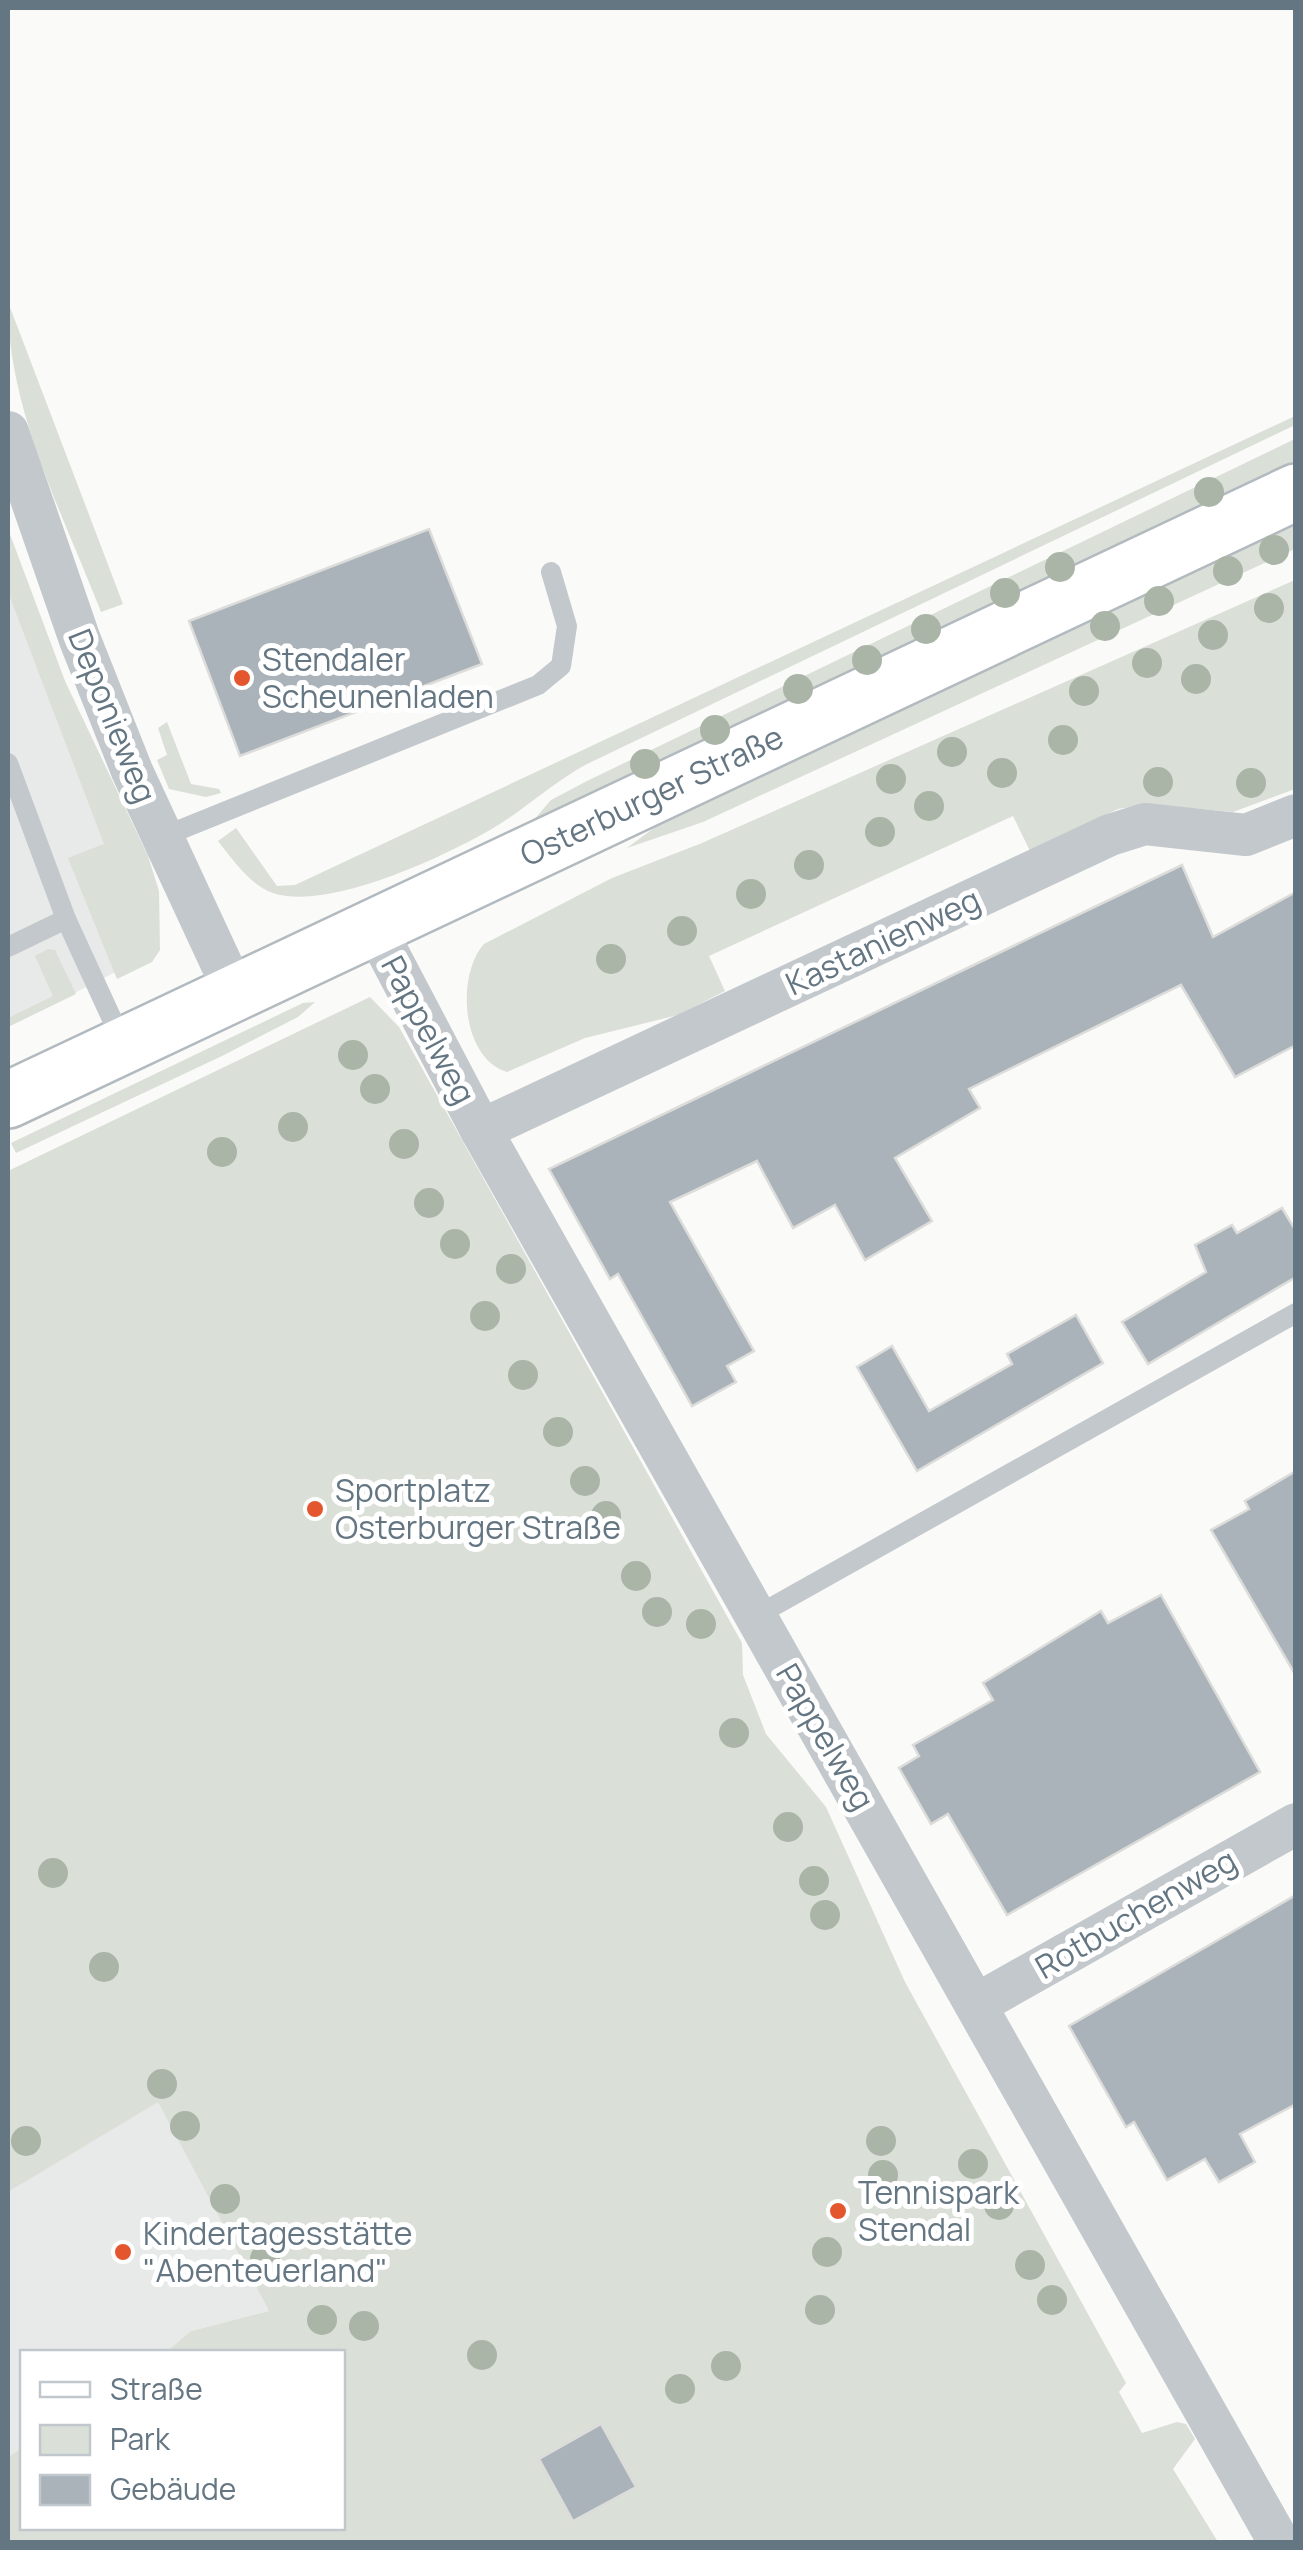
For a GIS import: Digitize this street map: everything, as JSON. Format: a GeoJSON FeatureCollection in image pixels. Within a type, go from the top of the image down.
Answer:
{"type":"FeatureCollection","features":[{"type":"Feature","properties":{"kind":"street","name":"Deponieweg"},"geometry":{"type":"LineString","coordinates":[[8,432],[80,640],[162,837],[235,993]]}},
{"type":"Feature","properties":{"kind":"street","name":"Osterburger Straße"},"geometry":{"type":"LineString","coordinates":[[8,1100],[1296,492]]}},
{"type":"Feature","properties":{"kind":"street","name":"Kastanienweg"},"geometry":{"type":"LineString","coordinates":[[481,1130],[1110,836],[1144,824],[1246,835],[1296,815]]}},
{"type":"Feature","properties":{"kind":"street","name":"Pappelweg"},"geometry":{"type":"LineString","coordinates":[[376,928],[481,1130],[1279,2542]]}},
{"type":"Feature","properties":{"kind":"street","name":"Rotbuchenweg"},"geometry":{"type":"LineString","coordinates":[[977,2004],[1296,1824]]}},
{"type":"Feature","properties":{"kind":"lane"},"geometry":{"type":"LineString","coordinates":[[162,837],[538,685],[562,666],[566,626],[551,572]]}},
{"type":"Feature","properties":{"kind":"lane"},"geometry":{"type":"LineString","coordinates":[[8,763],[66,919],[124,1045]]}},
{"type":"Feature","properties":{"kind":"lane"},"geometry":{"type":"LineString","coordinates":[[8,947],[66,919]]}},
{"type":"Feature","properties":{"kind":"lane"},"geometry":{"type":"LineString","coordinates":[[756,1616],[1296,1312]]}},
{"type":"Feature","properties":{"kind":"shaded area"},"geometry":{"type":"Polygon","coordinates":[[[8,534],[158,924],[153,953],[8,1027],[8,534]]]}},
{"type":"Feature","properties":{"kind":"shaded area","name":"Kindertagesstätte \"Abenteuerland\""},"geometry":{"type":"Polygon","coordinates":[[[158,2101],[269,2311],[191,2331],[168,2350],[20,2350],[20,2449],[8,2457],[8,2192],[158,2101]]]}},
{"type":"Feature","properties":{"kind":"green space"},"geometry":{"type":"Polygon","coordinates":[[[8,302],[123,604],[101,612],[27,421],[10,342],[8,302]]]}},
{"type":"Feature","properties":{"kind":"green space"},"geometry":{"type":"Polygon","coordinates":[[[1295,416],[1295,425],[585,765],[490,830],[384,879],[323,895],[296,897],[273,893],[242,871],[218,841],[236,828],[277,886],[295,885],[1295,416]]]}},
{"type":"Feature","properties":{"kind":"green space"},"geometry":{"type":"Polygon","coordinates":[[[1295,439],[1295,465],[526,829],[551,800],[587,781],[1295,439]]]}},
{"type":"Feature","properties":{"kind":"green space"},"geometry":{"type":"Polygon","coordinates":[[[1295,522],[1295,549],[703,822],[627,848],[662,822],[1295,522]]]}},
{"type":"Feature","properties":{"kind":"green space"},"geometry":{"type":"Polygon","coordinates":[[[8,529],[65,681],[148,856],[159,891],[160,950],[152,962],[117,979],[68,858],[104,844],[8,592],[8,529]]]}},
{"type":"Feature","properties":{"kind":"green space"},"geometry":{"type":"Polygon","coordinates":[[[1295,580],[1295,789],[1233,812],[1148,804],[1118,809],[1030,851],[1013,816],[709,956],[725,991],[678,1015],[585,1038],[507,1072],[492,1064],[480,1050],[472,1034],[467,994],[469,975],[484,944],[612,878],[702,843],[1295,580]]]}},
{"type":"Feature","properties":{"kind":"green space"},"geometry":{"type":"Polygon","coordinates":[[[167,722],[191,784],[219,789],[221,793],[206,797],[169,789],[157,760],[167,755],[158,728],[167,722]]]}},
{"type":"Feature","properties":{"kind":"green space"},"geometry":{"type":"Polygon","coordinates":[[[55,950],[76,994],[8,1027],[8,1018],[53,996],[35,956],[55,950]]]}},
{"type":"Feature","properties":{"kind":"green space","name":"Sportplatz Osterburger Straße"},"geometry":{"type":"Polygon","coordinates":[[[370,997],[399,1027],[742,1643],[743,1675],[766,1734],[826,1807],[905,1982],[1126,2383],[1119,2392],[1142,2433],[1177,2422],[1186,2424],[1195,2439],[1173,2469],[1218,2542],[8,2542],[8,2457],[20,2449],[20,2530],[345,2530],[345,2350],[168,2350],[191,2331],[269,2311],[158,2102],[8,2192],[8,1171],[370,997]]]}},
{"type":"Feature","properties":{"kind":"green space"},"geometry":{"type":"Polygon","coordinates":[[[315,1002],[298,1017],[222,1056],[16,1153],[11,1143],[303,1003],[315,1002]]]}},
{"type":"Feature","properties":{"kind":"building"},"geometry":{"type":"Polygon","coordinates":[[[429,529],[482,664],[240,756],[189,621],[429,529]]]}},
{"type":"Feature","properties":{"kind":"building"},"geometry":{"type":"Polygon","coordinates":[[[1182,865],[1213,937],[1296,892],[1296,1045],[1235,1077],[1181,985],[969,1089],[980,1108],[895,1158],[932,1221],[865,1260],[835,1205],[793,1228],[757,1161],[670,1202],[754,1351],[727,1366],[736,1382],[692,1406],[618,1274],[610,1279],[549,1169],[1182,865]]]}},
{"type":"Feature","properties":{"kind":"building"},"geometry":{"type":"Polygon","coordinates":[[[1282,1208],[1296,1231],[1296,1277],[1148,1364],[1122,1322],[1206,1272],[1195,1245],[1232,1225],[1237,1233],[1282,1208]]]}},
{"type":"Feature","properties":{"kind":"building"},"geometry":{"type":"Polygon","coordinates":[[[1076,1315],[1103,1363],[917,1471],[857,1367],[892,1346],[929,1411],[1012,1364],[1007,1354],[1076,1315]]]}},
{"type":"Feature","properties":{"kind":"building"},"geometry":{"type":"Polygon","coordinates":[[[1296,1471],[1296,1676],[1211,1530],[1249,1509],[1245,1501],[1296,1471]]]}},
{"type":"Feature","properties":{"kind":"building"},"geometry":{"type":"Polygon","coordinates":[[[1161,1595],[1260,1772],[1007,1915],[948,1814],[931,1824],[899,1768],[919,1756],[913,1745],[993,1700],[983,1683],[1101,1611],[1108,1623],[1161,1595]]]}},
{"type":"Feature","properties":{"kind":"building"},"geometry":{"type":"Polygon","coordinates":[[[1296,1895],[1296,2104],[1240,2134],[1255,2162],[1219,2182],[1205,2159],[1167,2180],[1134,2122],[1126,2127],[1069,2026],[1296,1895]]]}},
{"type":"Feature","properties":{"kind":"building"},"geometry":{"type":"Polygon","coordinates":[[[601,2424],[636,2487],[573,2521],[539,2459],[601,2424]]]}},
{"type":"Feature","properties":{"kind":"place","name":"Stendaler Scheunenladen"},"geometry":{"type":"Point","coordinates":[242,678]}},
{"type":"Feature","properties":{"kind":"place","name":"Sportplatz Osterburger Straße"},"geometry":{"type":"Point","coordinates":[315,1509]}},
{"type":"Feature","properties":{"kind":"place","name":"Tennispark Stendal"},"geometry":{"type":"Point","coordinates":[838,2211]}},
{"type":"Feature","properties":{"kind":"place","name":"Kindertagesstätte \"Abenteuerland\""},"geometry":{"type":"Point","coordinates":[123,2252]}}]}
